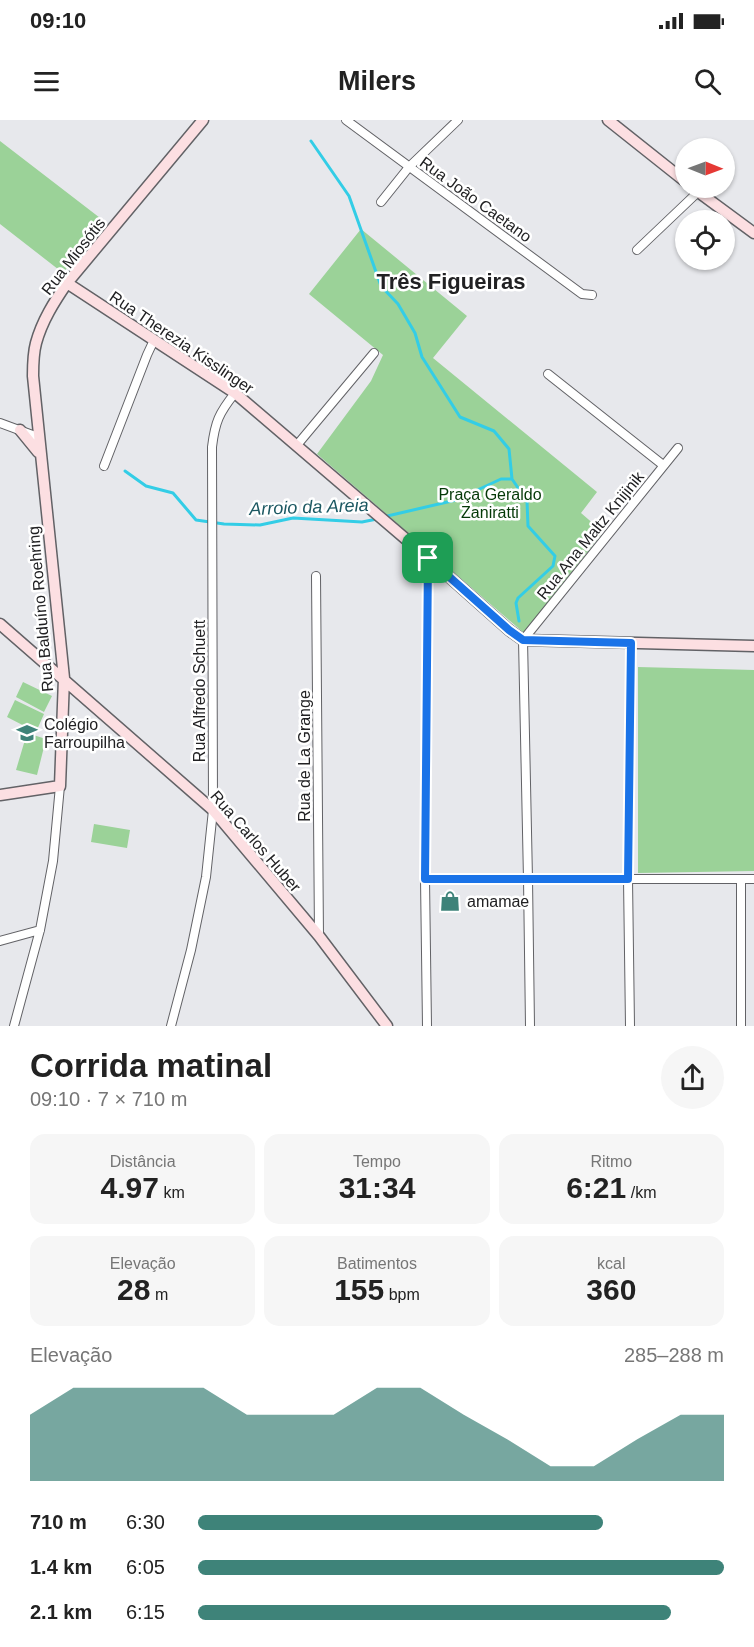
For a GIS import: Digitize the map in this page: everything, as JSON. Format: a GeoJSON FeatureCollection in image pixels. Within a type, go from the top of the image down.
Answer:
{"type":"FeatureCollection","features":[{"type":"Feature","properties":{"kind":"street","name":"Rua Miosótis"},"geometry":{"type":"LineString","coordinates":[[38,437],[33,376],[35,344],[49,312],[67,283],[203,120]]}},
{"type":"Feature","properties":{"kind":"street","name":"Rua João Caetano"},"geometry":{"type":"LineString","coordinates":[[346,120],[582,294],[592,295]]}},
{"type":"Feature","properties":{"kind":"street"},"geometry":{"type":"LineString","coordinates":[[381,202],[410,167],[458,120]]}},
{"type":"Feature","properties":{"kind":"street"},"geometry":{"type":"LineString","coordinates":[[608,120],[675,173]]}},
{"type":"Feature","properties":{"kind":"street"},"geometry":{"type":"LineString","coordinates":[[637,250],[687,198]]}},
{"type":"Feature","properties":{"kind":"street"},"geometry":{"type":"LineString","coordinates":[[706,198],[754,233]]}},
{"type":"Feature","properties":{"kind":"street","name":"Rua Therezia Kisslinger"},"geometry":{"type":"LineString","coordinates":[[67,283],[235,393],[523,640]]}},
{"type":"Feature","properties":{"kind":"street"},"geometry":{"type":"LineString","coordinates":[[104,466],[154,340]]}},
{"type":"Feature","properties":{"kind":"street"},"geometry":{"type":"LineString","coordinates":[[297,445],[374,353]]}},
{"type":"Feature","properties":{"kind":"street"},"geometry":{"type":"LineString","coordinates":[[548,374],[663,465]]}},
{"type":"Feature","properties":{"kind":"street","name":"Rua Alfredo Schuett"},"geometry":{"type":"LineString","coordinates":[[171,1026],[191,950],[206,877],[213,810],[212,447],[214,426],[222,410],[235,393]]}},
{"type":"Feature","properties":{"kind":"street"},"geometry":{"type":"LineString","coordinates":[[0,423],[38,437]]}},
{"type":"Feature","properties":{"kind":"street"},"geometry":{"type":"LineString","coordinates":[[20,430],[40,455]]}},
{"type":"Feature","properties":{"kind":"street","name":"Rua Balduíno Roehring"},"geometry":{"type":"LineString","coordinates":[[14,1026],[40,930],[53,861],[60,786],[64,678],[38,437]]}},
{"type":"Feature","properties":{"kind":"street","name":"Rua Ana Maltz Knijinik"},"geometry":{"type":"LineString","coordinates":[[523,640],[678,448]]}},
{"type":"Feature","properties":{"kind":"street"},"geometry":{"type":"LineString","coordinates":[[427,1026],[425,879],[428,558]]}},
{"type":"Feature","properties":{"kind":"street","name":"Rua de La Grange"},"geometry":{"type":"LineString","coordinates":[[316,576],[319,936]]}},
{"type":"Feature","properties":{"kind":"street","name":"Rua Carlos Huber"},"geometry":{"type":"LineString","coordinates":[[0,624],[213,810],[319,936],[387,1026]]}},
{"type":"Feature","properties":{"kind":"street"},"geometry":{"type":"LineString","coordinates":[[530,1026],[523,640],[754,646]]}},
{"type":"Feature","properties":{"kind":"street"},"geometry":{"type":"LineString","coordinates":[[630,1026],[628,879],[631,643]]}},
{"type":"Feature","properties":{"kind":"street"},"geometry":{"type":"LineString","coordinates":[[0,795],[60,786]]}},
{"type":"Feature","properties":{"kind":"street"},"geometry":{"type":"LineString","coordinates":[[425,879],[754,879]]}},
{"type":"Feature","properties":{"kind":"street"},"geometry":{"type":"LineString","coordinates":[[741,879],[741,1026]]}},
{"type":"Feature","properties":{"kind":"street"},"geometry":{"type":"LineString","coordinates":[[0,940],[40,930]]}},
{"type":"Feature","properties":{"kind":"green space"},"geometry":{"type":"Polygon","coordinates":[[[0,141],[104,221],[63,273],[0,224],[0,141]]]}},
{"type":"Feature","properties":{"kind":"green space","name":"Praça Geraldo Zaniratti"},"geometry":{"type":"Polygon","coordinates":[[[361,229],[467,316],[433,358],[597,492],[581,513],[603,532],[524,633],[317,454],[371,381],[383,355],[309,294],[361,229]]]}},
{"type":"Feature","properties":{"kind":"green space"},"geometry":{"type":"Polygon","coordinates":[[[638,667],[754,670],[754,871],[638,873],[638,667]]]}},
{"type":"Feature","properties":{"kind":"green space"},"geometry":{"type":"Polygon","coordinates":[[[23,682],[52,696],[44,712],[16,697],[23,682]]]}},
{"type":"Feature","properties":{"kind":"green space"},"geometry":{"type":"Polygon","coordinates":[[[15,700],[44,714],[36,732],[7,717],[15,700]]]}},
{"type":"Feature","properties":{"kind":"green space"},"geometry":{"type":"Polygon","coordinates":[[[27,733],[46,739],[37,775],[16,770],[27,733]]]}},
{"type":"Feature","properties":{"kind":"green space"},"geometry":{"type":"Polygon","coordinates":[[[94,824],[130,830],[127,848],[91,842],[94,824]]]}},
{"type":"Feature","properties":{"kind":"waterway"},"geometry":{"type":"LineString","coordinates":[[311,141],[349,196],[381,286],[398,304],[415,333],[422,357],[460,417],[494,431],[509,449],[512,479]]}},
{"type":"Feature","properties":{"kind":"waterway","name":"Arroio da Areia"},"geometry":{"type":"LineString","coordinates":[[125,471],[146,486],[173,493],[196,520],[224,524],[260,525],[293,518],[362,522],[377,519]]}},
{"type":"Feature","properties":{"kind":"waterway","name":"Arroio da Areia"},"geometry":{"type":"LineString","coordinates":[[383,517],[456,500],[501,479],[512,479],[527,501],[528,526],[555,556],[553,566],[518,598],[516,603],[519,621]]}},
{"type":"Feature","properties":{"kind":"place","name":"Colégio Farroupilha"},"geometry":{"type":"Point","coordinates":[27,733]}},
{"type":"Feature","properties":{"kind":"place","name":"amamae"},"geometry":{"type":"Point","coordinates":[450,901]}},
{"type":"Feature","properties":{"kind":"district","name":"Três Figueiras"},"geometry":{"type":"Point","coordinates":[451,281]}},
{"type":"Feature","properties":{"kind":"route"},"geometry":{"type":"LineString","coordinates":[[428,558],[523,640],[631,643],[628,879],[425,879],[428,558]]}}]}
